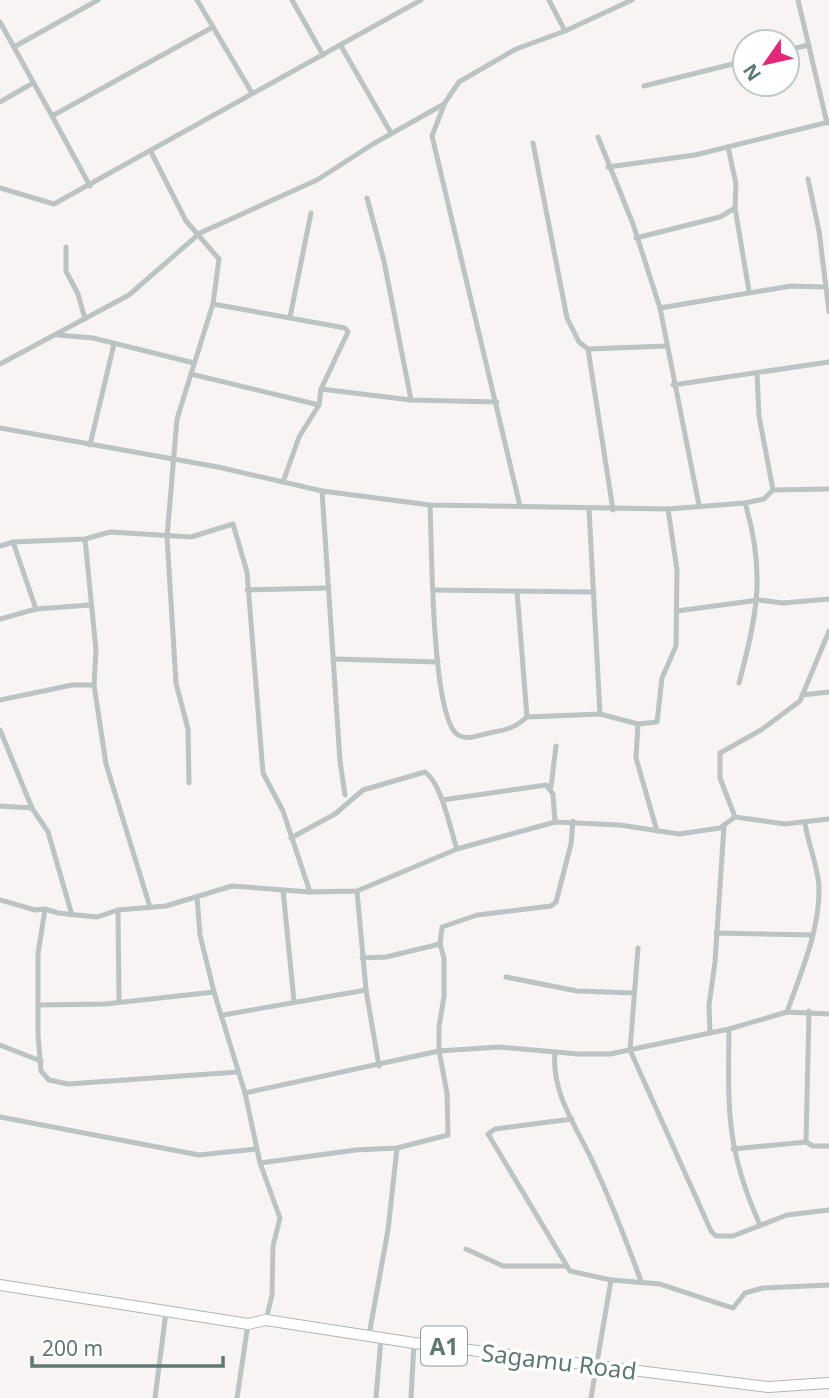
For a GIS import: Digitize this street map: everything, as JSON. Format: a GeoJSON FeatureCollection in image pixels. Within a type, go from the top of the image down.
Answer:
{"type":"FeatureCollection","features":[{"type":"Feature","properties":{"kind":"highway","name":"Sagamu Road"},"geometry":{"type":"LineString","coordinates":[[0,1285],[248,1324],[266,1320],[414,1343],[768,1387],[829,1383]]}},
{"type":"Feature","properties":{"kind":"street"},"geometry":{"type":"LineString","coordinates":[[14,47],[98,0]]}},
{"type":"Feature","properties":{"kind":"street"},"geometry":{"type":"LineString","coordinates":[[197,0],[252,93]]}},
{"type":"Feature","properties":{"kind":"street"},"geometry":{"type":"LineString","coordinates":[[292,0],[323,55]]}},
{"type":"Feature","properties":{"kind":"street"},"geometry":{"type":"LineString","coordinates":[[0,188],[54,204],[421,0]]}},
{"type":"Feature","properties":{"kind":"street"},"geometry":{"type":"LineString","coordinates":[[548,0],[565,31]]}},
{"type":"Feature","properties":{"kind":"street"},"geometry":{"type":"LineString","coordinates":[[520,506],[432,136],[444,104],[459,82],[516,49],[565,31],[632,0]]}},
{"type":"Feature","properties":{"kind":"street"},"geometry":{"type":"LineString","coordinates":[[608,167],[695,155],[828,123],[798,0]]}},
{"type":"Feature","properties":{"kind":"street"},"geometry":{"type":"LineString","coordinates":[[0,22],[90,186]]}},
{"type":"Feature","properties":{"kind":"street"},"geometry":{"type":"LineString","coordinates":[[52,116],[213,27]]}},
{"type":"Feature","properties":{"kind":"street"},"geometry":{"type":"LineString","coordinates":[[801,47],[809,45]]}},
{"type":"Feature","properties":{"kind":"street"},"geometry":{"type":"LineString","coordinates":[[341,46],[391,133]]}},
{"type":"Feature","properties":{"kind":"street"},"geometry":{"type":"LineString","coordinates":[[644,86],[731,64]]}},
{"type":"Feature","properties":{"kind":"street"},"geometry":{"type":"LineString","coordinates":[[0,102],[33,83]]}},
{"type":"Feature","properties":{"kind":"street"},"geometry":{"type":"LineString","coordinates":[[0,365],[129,295],[200,233],[317,180],[391,133],[444,104]]}},
{"type":"Feature","properties":{"kind":"street"},"geometry":{"type":"LineString","coordinates":[[598,137],[660,308],[673,385],[699,505]]}},
{"type":"Feature","properties":{"kind":"street"},"geometry":{"type":"LineString","coordinates":[[533,143],[566,318],[579,342],[588,349],[666,346]]}},
{"type":"Feature","properties":{"kind":"street"},"geometry":{"type":"LineString","coordinates":[[728,146],[736,184],[735,208],[749,292]]}},
{"type":"Feature","properties":{"kind":"street"},"geometry":{"type":"LineString","coordinates":[[151,152],[186,221],[200,233],[219,258],[213,304],[177,419],[167,537],[176,683],[188,729],[189,783]]}},
{"type":"Feature","properties":{"kind":"street"},"geometry":{"type":"LineString","coordinates":[[808,179],[819,231],[829,312]]}},
{"type":"Feature","properties":{"kind":"street"},"geometry":{"type":"LineString","coordinates":[[367,198],[384,261],[411,400]]}},
{"type":"Feature","properties":{"kind":"street"},"geometry":{"type":"LineString","coordinates":[[636,238],[720,217],[735,208]]}},
{"type":"Feature","properties":{"kind":"street"},"geometry":{"type":"LineString","coordinates":[[290,317],[312,214]]}},
{"type":"Feature","properties":{"kind":"street"},"geometry":{"type":"LineString","coordinates":[[66,247],[66,271],[78,293],[85,318]]}},
{"type":"Feature","properties":{"kind":"street"},"geometry":{"type":"LineString","coordinates":[[660,308],[791,286],[824,287]]}},
{"type":"Feature","properties":{"kind":"street"},"geometry":{"type":"LineString","coordinates":[[213,304],[345,328],[348,332],[321,389],[319,405],[299,437],[283,482]]}},
{"type":"Feature","properties":{"kind":"street"},"geometry":{"type":"LineString","coordinates":[[58,335],[114,344],[194,363]]}},
{"type":"Feature","properties":{"kind":"street"},"geometry":{"type":"LineString","coordinates":[[90,445],[114,344]]}},
{"type":"Feature","properties":{"kind":"street"},"geometry":{"type":"LineString","coordinates":[[588,349],[613,510]]}},
{"type":"Feature","properties":{"kind":"street"},"geometry":{"type":"LineString","coordinates":[[673,385],[829,362]]}},
{"type":"Feature","properties":{"kind":"street"},"geometry":{"type":"LineString","coordinates":[[757,373],[759,416],[773,490]]}},
{"type":"Feature","properties":{"kind":"street"},"geometry":{"type":"LineString","coordinates":[[191,374],[319,405]]}},
{"type":"Feature","properties":{"kind":"street"},"geometry":{"type":"LineString","coordinates":[[321,389],[411,400],[497,402]]}},
{"type":"Feature","properties":{"kind":"street"},"geometry":{"type":"LineString","coordinates":[[0,428],[322,491],[430,505],[668,509],[745,503],[764,499],[773,490],[829,489]]}},
{"type":"Feature","properties":{"kind":"street"},"geometry":{"type":"LineString","coordinates":[[322,491],[345,795]]}},
{"type":"Feature","properties":{"kind":"street"},"geometry":{"type":"LineString","coordinates":[[739,683],[759,600],[755,545],[745,503]]}},
{"type":"Feature","properties":{"kind":"street"},"geometry":{"type":"LineString","coordinates":[[430,505],[438,662],[446,716],[452,730],[460,737],[468,738],[515,728],[527,717],[600,714],[638,724],[657,722],[662,678],[676,646],[677,570],[668,509]]}},
{"type":"Feature","properties":{"kind":"street"},"geometry":{"type":"LineString","coordinates":[[589,509],[600,714]]}},
{"type":"Feature","properties":{"kind":"street"},"geometry":{"type":"LineString","coordinates":[[0,545],[85,539],[110,532],[191,537],[233,524],[247,572],[263,773],[283,811],[310,892]]}},
{"type":"Feature","properties":{"kind":"street"},"geometry":{"type":"LineString","coordinates":[[85,539],[96,650],[94,685],[110,782],[123,814],[150,907]]}},
{"type":"Feature","properties":{"kind":"street"},"geometry":{"type":"LineString","coordinates":[[13,542],[36,609]]}},
{"type":"Feature","properties":{"kind":"street"},"geometry":{"type":"LineString","coordinates":[[247,590],[329,588]]}},
{"type":"Feature","properties":{"kind":"street"},"geometry":{"type":"LineString","coordinates":[[434,590],[594,592]]}},
{"type":"Feature","properties":{"kind":"street"},"geometry":{"type":"LineString","coordinates":[[517,591],[527,717]]}},
{"type":"Feature","properties":{"kind":"street"},"geometry":{"type":"LineString","coordinates":[[677,611],[759,600],[765,603],[783,603],[829,598]]}},
{"type":"Feature","properties":{"kind":"street"},"geometry":{"type":"LineString","coordinates":[[0,619],[36,609],[90,605]]}},
{"type":"Feature","properties":{"kind":"street"},"geometry":{"type":"LineString","coordinates":[[735,817],[720,778],[720,753],[761,730],[795,706],[829,631]]}},
{"type":"Feature","properties":{"kind":"street"},"geometry":{"type":"LineString","coordinates":[[333,659],[438,662]]}},
{"type":"Feature","properties":{"kind":"street"},"geometry":{"type":"LineString","coordinates":[[0,700],[72,685],[94,685]]}},
{"type":"Feature","properties":{"kind":"street"},"geometry":{"type":"LineString","coordinates":[[802,695],[829,692]]}},
{"type":"Feature","properties":{"kind":"street"},"geometry":{"type":"LineString","coordinates":[[638,724],[636,758],[657,831]]}},
{"type":"Feature","properties":{"kind":"street"},"geometry":{"type":"LineString","coordinates":[[0,730],[32,808],[48,832],[72,915]]}},
{"type":"Feature","properties":{"kind":"street"},"geometry":{"type":"LineString","coordinates":[[555,822],[551,787],[556,746]]}},
{"type":"Feature","properties":{"kind":"street"},"geometry":{"type":"LineString","coordinates":[[291,838],[335,814],[363,790],[417,772],[430,775],[442,800],[457,849]]}},
{"type":"Feature","properties":{"kind":"street"},"geometry":{"type":"LineString","coordinates":[[442,800],[546,785],[551,787]]}},
{"type":"Feature","properties":{"kind":"street"},"geometry":{"type":"LineString","coordinates":[[0,806],[32,808]]}},
{"type":"Feature","properties":{"kind":"street"},"geometry":{"type":"LineString","coordinates":[[0,900],[35,910],[45,908],[72,915],[103,916],[118,910],[166,906],[232,886],[310,892],[357,891],[457,849],[555,822],[573,821],[679,834],[724,826],[735,817],[785,824],[829,819]]}},
{"type":"Feature","properties":{"kind":"street"},"geometry":{"type":"LineString","coordinates":[[260,1163],[356,1150],[397,1148],[449,1135],[447,1093],[439,1051],[444,958],[440,944],[442,928],[455,921],[551,906],[556,902],[571,844],[573,821]]}},
{"type":"Feature","properties":{"kind":"street"},"geometry":{"type":"LineString","coordinates":[[787,1012],[813,935],[819,884],[805,823]]}},
{"type":"Feature","properties":{"kind":"street"},"geometry":{"type":"LineString","coordinates":[[710,1033],[709,1005],[724,826]]}},
{"type":"Feature","properties":{"kind":"street"},"geometry":{"type":"LineString","coordinates":[[283,890],[294,1001]]}},
{"type":"Feature","properties":{"kind":"street"},"geometry":{"type":"LineString","coordinates":[[357,891],[366,990],[379,1066]]}},
{"type":"Feature","properties":{"kind":"street"},"geometry":{"type":"LineString","coordinates":[[197,897],[200,935],[214,992],[244,1093],[260,1163],[280,1217],[273,1246],[272,1295],[266,1320]]}},
{"type":"Feature","properties":{"kind":"street"},"geometry":{"type":"LineString","coordinates":[[45,908],[38,954],[38,1035],[41,1071],[50,1080],[68,1084],[238,1072]]}},
{"type":"Feature","properties":{"kind":"street"},"geometry":{"type":"LineString","coordinates":[[118,910],[120,1001]]}},
{"type":"Feature","properties":{"kind":"street"},"geometry":{"type":"LineString","coordinates":[[716,933],[813,935]]}},
{"type":"Feature","properties":{"kind":"street"},"geometry":{"type":"LineString","coordinates":[[362,958],[386,957],[440,944]]}},
{"type":"Feature","properties":{"kind":"street"},"geometry":{"type":"LineString","coordinates":[[638,948],[630,1050],[711,1231],[723,1237],[787,1216],[829,1210]]}},
{"type":"Feature","properties":{"kind":"street"},"geometry":{"type":"LineString","coordinates":[[506,978],[577,991],[634,993]]}},
{"type":"Feature","properties":{"kind":"street"},"geometry":{"type":"LineString","coordinates":[[223,1016],[366,990]]}},
{"type":"Feature","properties":{"kind":"street"},"geometry":{"type":"LineString","coordinates":[[40,1005],[214,992]]}},
{"type":"Feature","properties":{"kind":"street"},"geometry":{"type":"LineString","coordinates":[[806,1142],[808,1011]]}},
{"type":"Feature","properties":{"kind":"street"},"geometry":{"type":"LineString","coordinates":[[244,1093],[439,1051],[499,1047],[555,1053],[610,1054],[729,1029],[787,1012],[829,1014]]}},
{"type":"Feature","properties":{"kind":"street"},"geometry":{"type":"LineString","coordinates":[[729,1029],[728,1124],[743,1186],[760,1225]]}},
{"type":"Feature","properties":{"kind":"street"},"geometry":{"type":"LineString","coordinates":[[0,1045],[41,1061]]}},
{"type":"Feature","properties":{"kind":"street"},"geometry":{"type":"LineString","coordinates":[[555,1053],[553,1068],[561,1101],[596,1168],[641,1281]]}},
{"type":"Feature","properties":{"kind":"street"},"geometry":{"type":"LineString","coordinates":[[0,1117],[199,1154],[256,1149]]}},
{"type":"Feature","properties":{"kind":"street"},"geometry":{"type":"LineString","coordinates":[[565,1266],[547,1230],[488,1134],[495,1129],[572,1119]]}},
{"type":"Feature","properties":{"kind":"street"},"geometry":{"type":"LineString","coordinates":[[733,1149],[806,1142],[813,1146],[829,1146]]}},
{"type":"Feature","properties":{"kind":"street"},"geometry":{"type":"LineString","coordinates":[[369,1336],[388,1230],[397,1148]]}},
{"type":"Feature","properties":{"kind":"street"},"geometry":{"type":"LineString","coordinates":[[466,1249],[503,1266],[565,1266],[577,1273],[611,1280],[641,1281],[733,1308],[745,1293],[763,1287],[829,1285]]}},
{"type":"Feature","properties":{"kind":"street"},"geometry":{"type":"LineString","coordinates":[[591,1398],[594,1365],[611,1280]]}},
{"type":"Feature","properties":{"kind":"street"},"geometry":{"type":"LineString","coordinates":[[155,1398],[166,1312]]}},
{"type":"Feature","properties":{"kind":"street"},"geometry":{"type":"LineString","coordinates":[[237,1398],[248,1324]]}},
{"type":"Feature","properties":{"kind":"street"},"geometry":{"type":"LineString","coordinates":[[376,1398],[381,1338]]}},
{"type":"Feature","properties":{"kind":"street"},"geometry":{"type":"LineString","coordinates":[[411,1398],[414,1343]]}}]}
